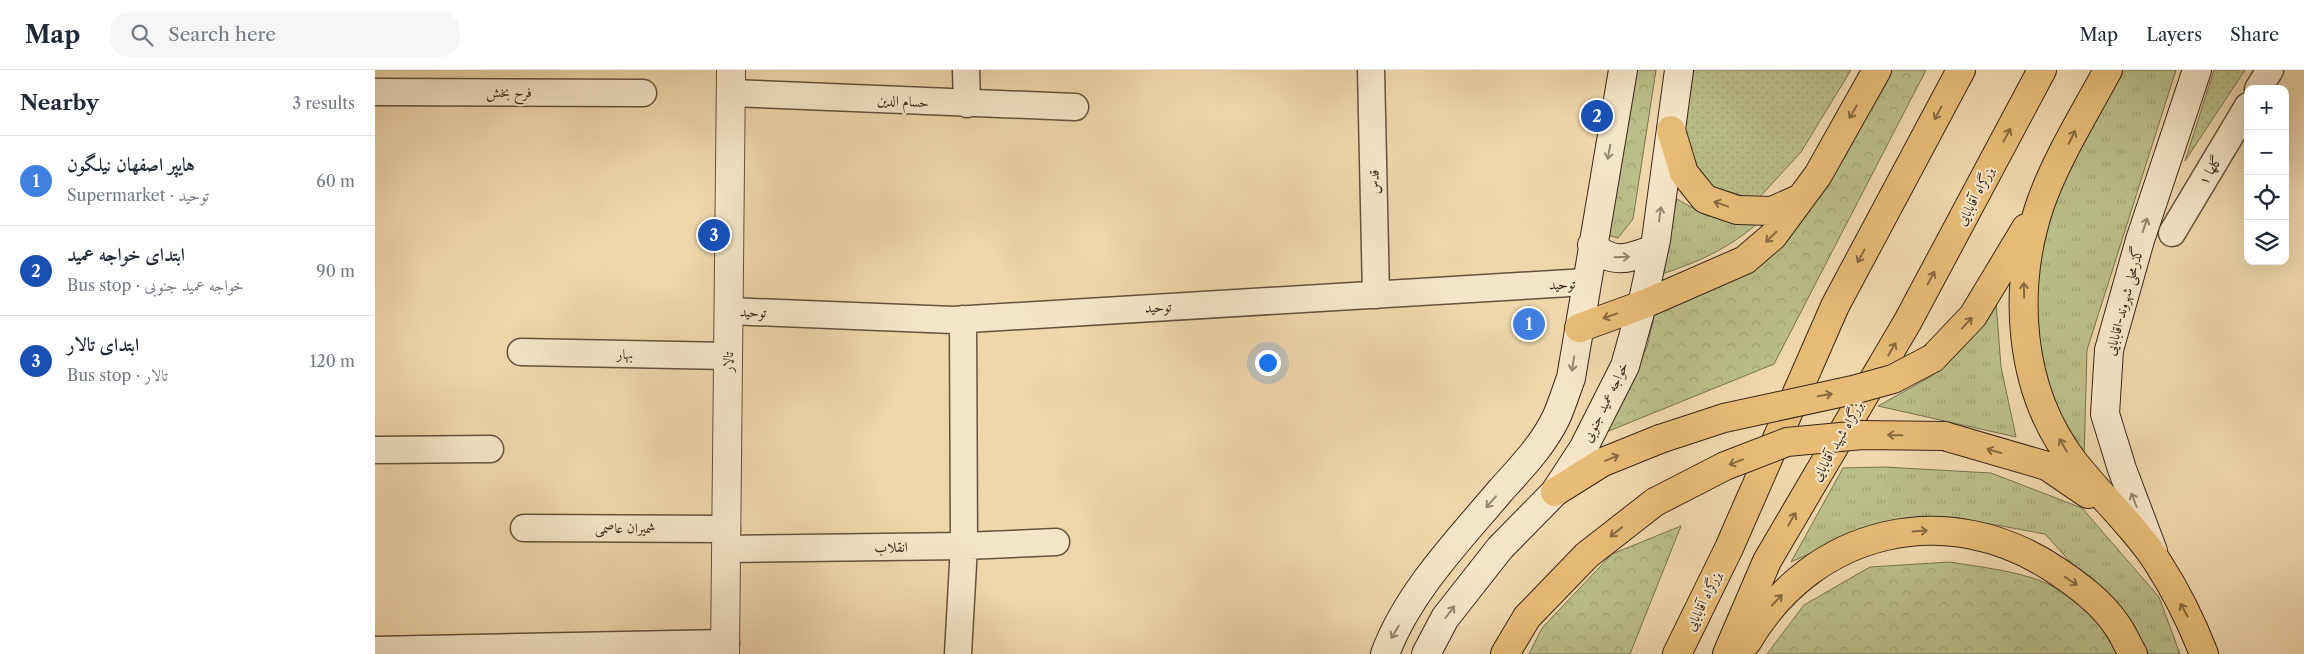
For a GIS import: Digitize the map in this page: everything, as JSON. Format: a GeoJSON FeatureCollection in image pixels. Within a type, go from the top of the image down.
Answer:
{"type":"FeatureCollection","features":[{"type":"Feature","properties":{"kind":"highway"},"geometry":{"type":"LineString","coordinates":[[1579,328],[1642,304],[1745,260],[1773,236],[1818,175],[1877,70]]}},
{"type":"Feature","properties":{"kind":"highway","name":"بزرگراه آقابابایی"},"geometry":{"type":"LineString","coordinates":[[1677,654],[1729,548],[1835,306],[1961,70]]}},
{"type":"Feature","properties":{"kind":"highway","name":"بزرگراه آقابابایی"},"geometry":{"type":"LineString","coordinates":[[1908,322],[2042,70]]}},
{"type":"Feature","properties":{"kind":"highway"},"geometry":{"type":"LineString","coordinates":[[1555,492],[1603,462],[1660,439],[1724,418],[1853,390],[1893,379],[1933,358],[1973,316],[2041,204],[2073,134],[2108,70]]}},
{"type":"Feature","properties":{"kind":"highway"},"geometry":{"type":"LineString","coordinates":[[1671,130],[1684,173],[1705,199],[1737,210],[1772,211],[1801,198]]}},
{"type":"Feature","properties":{"kind":"highway"},"geometry":{"type":"LineString","coordinates":[[2041,204],[2028,249],[2023,283],[2025,337],[2034,384],[2053,428],[2072,460],[2157,562],[2195,631],[2204,654]]}},
{"type":"Feature","properties":{"kind":"highway","name":"بزرگراه شهید آقابابایی"},"geometry":{"type":"LineString","coordinates":[[1727,654],[1767,561],[1908,322]]}},
{"type":"Feature","properties":{"kind":"highway"},"geometry":{"type":"LineString","coordinates":[[1505,654],[1527,617],[1587,555],[1655,502],[1725,466],[1787,442],[1862,435],[1944,436],[2047,466],[2115,511]]}},
{"type":"Feature","properties":{"kind":"highway"},"geometry":{"type":"LineString","coordinates":[[1740,654],[1762,616],[1787,589],[1827,558],[1868,540],[1921,530],[1984,536],[2040,560],[2084,590],[2116,624],[2133,654]]}},
{"type":"Feature","properties":{"kind":"main road"},"geometry":{"type":"LineString","coordinates":[[1385,654],[1390,640],[1422,588],[1466,531],[1530,457],[1556,419],[1571,378],[1623,70]]}},
{"type":"Feature","properties":{"kind":"main road","name":"خواجه عمید جنوبی"},"geometry":{"type":"LineString","coordinates":[[1426,654],[1445,618],[1494,556],[1555,492],[1583,449],[1625,366],[1642,304],[1654,249],[1679,70]]}},
{"type":"Feature","properties":{"kind":"main road","name":"گذرمحلی شهروند-اقابابایی"},"geometry":{"type":"LineString","coordinates":[[2157,562],[2122,469],[2105,414],[2109,350],[2140,240],[2197,70]]}},
{"type":"Feature","properties":{"kind":"main road","name":"تالار"},"geometry":{"type":"LineString","coordinates":[[725,648],[731,82]]}},
{"type":"Feature","properties":{"kind":"main road"},"geometry":{"type":"LineString","coordinates":[[1592,245],[1603,256],[1617,258],[1632,257],[1654,249]]}},
{"type":"Feature","properties":{"kind":"street"},"geometry":{"type":"LineString","coordinates":[[966,70],[967,104]]}},
{"type":"Feature","properties":{"kind":"street","name":"قدس"},"geometry":{"type":"LineString","coordinates":[[1371,70],[1376,295]]}},
{"type":"Feature","properties":{"kind":"street"},"geometry":{"type":"LineString","coordinates":[[2260,85],[2269,70]]}},
{"type":"Feature","properties":{"kind":"street","name":"حسام الدین"},"geometry":{"type":"LineString","coordinates":[[731,82],[967,104],[1075,107]]}},
{"type":"Feature","properties":{"kind":"street","name":"فرح بخش"},"geometry":{"type":"LineString","coordinates":[[375,92],[643,92]]}},
{"type":"Feature","properties":{"kind":"street","name":"گلها ۱"},"geometry":{"type":"LineString","coordinates":[[2172,233],[2244,113]]}},
{"type":"Feature","properties":{"kind":"street","name":"توحید"},"geometry":{"type":"LineString","coordinates":[[729,311],[963,318],[1587,282]]}},
{"type":"Feature","properties":{"kind":"street"},"geometry":{"type":"LineString","coordinates":[[958,654],[964,546],[963,318]]}},
{"type":"Feature","properties":{"kind":"street","name":"بهار"},"geometry":{"type":"LineString","coordinates":[[521,352],[728,356]]}},
{"type":"Feature","properties":{"kind":"street"},"geometry":{"type":"LineString","coordinates":[[375,450],[491,449]]}},
{"type":"Feature","properties":{"kind":"street","name":"شمیران عاصمی"},"geometry":{"type":"LineString","coordinates":[[524,528],[726,539]]}},
{"type":"Feature","properties":{"kind":"street","name":"انقلاب"},"geometry":{"type":"LineString","coordinates":[[726,539],[964,546],[1057,542]]}},
{"type":"Feature","properties":{"kind":"street"},"geometry":{"type":"LineString","coordinates":[[375,650],[725,648]]}},
{"type":"Feature","properties":{"kind":"green space"},"geometry":{"type":"Polygon","coordinates":[[[1632,70],[1656,70],[1633,219],[1618,238],[1604,234],[1632,70]]]}},
{"type":"Feature","properties":{"kind":"green space"},"geometry":{"type":"Polygon","coordinates":[[[1694,70],[1851,70],[1801,152],[1757,200],[1704,184],[1683,132],[1694,70]]]}},
{"type":"Feature","properties":{"kind":"green space"},"geometry":{"type":"Polygon","coordinates":[[[1892,70],[1926,70],[1774,364],[1599,435],[1647,347],[1656,308],[1826,185],[1892,70]]]}},
{"type":"Feature","properties":{"kind":"green space"},"geometry":{"type":"Polygon","coordinates":[[[2114,70],[2176,70],[2087,350],[2084,460],[2041,384],[2029,287],[2046,205],[2114,70]]]}},
{"type":"Feature","properties":{"kind":"green space"},"geometry":{"type":"Polygon","coordinates":[[[2214,70],[2245,70],[2185,161],[2214,70]]]}},
{"type":"Feature","properties":{"kind":"green space"},"geometry":{"type":"Polygon","coordinates":[[[1677,199],[1707,216],[1759,222],[1747,232],[1710,255],[1656,276],[1677,199]]]}},
{"type":"Feature","properties":{"kind":"green space"},"geometry":{"type":"Polygon","coordinates":[[[1996,302],[2001,367],[2016,437],[1878,406],[1932,376],[1972,337],[1996,302]]]}},
{"type":"Feature","properties":{"kind":"green space"},"geometry":{"type":"Polygon","coordinates":[[[1884,467],[1991,473],[2082,508],[2159,597],[2180,654],[2141,654],[2133,631],[2045,534],[1958,518],[1876,524],[1791,562],[1843,468],[1884,467]]]}},
{"type":"Feature","properties":{"kind":"green space"},"geometry":{"type":"Polygon","coordinates":[[[1681,526],[1630,654],[1529,654],[1542,628],[1612,554],[1681,526]]]}},
{"type":"Feature","properties":{"kind":"green space"},"geometry":{"type":"Polygon","coordinates":[[[1950,562],[2009,572],[2052,586],[2081,606],[2123,654],[1767,654],[1804,605],[1870,567],[1950,562]]]}},
{"type":"Feature","properties":{"kind":"place","name":"ابتدای خواجه عمید"},"geometry":{"type":"Point","coordinates":[1597,116]}},
{"type":"Feature","properties":{"kind":"place","name":"ابتدای تالار"},"geometry":{"type":"Point","coordinates":[714,235]}},
{"type":"Feature","properties":{"kind":"place","name":"هایپر اصفهان نیلگون"},"geometry":{"type":"Point","coordinates":[1529,324]}}]}
